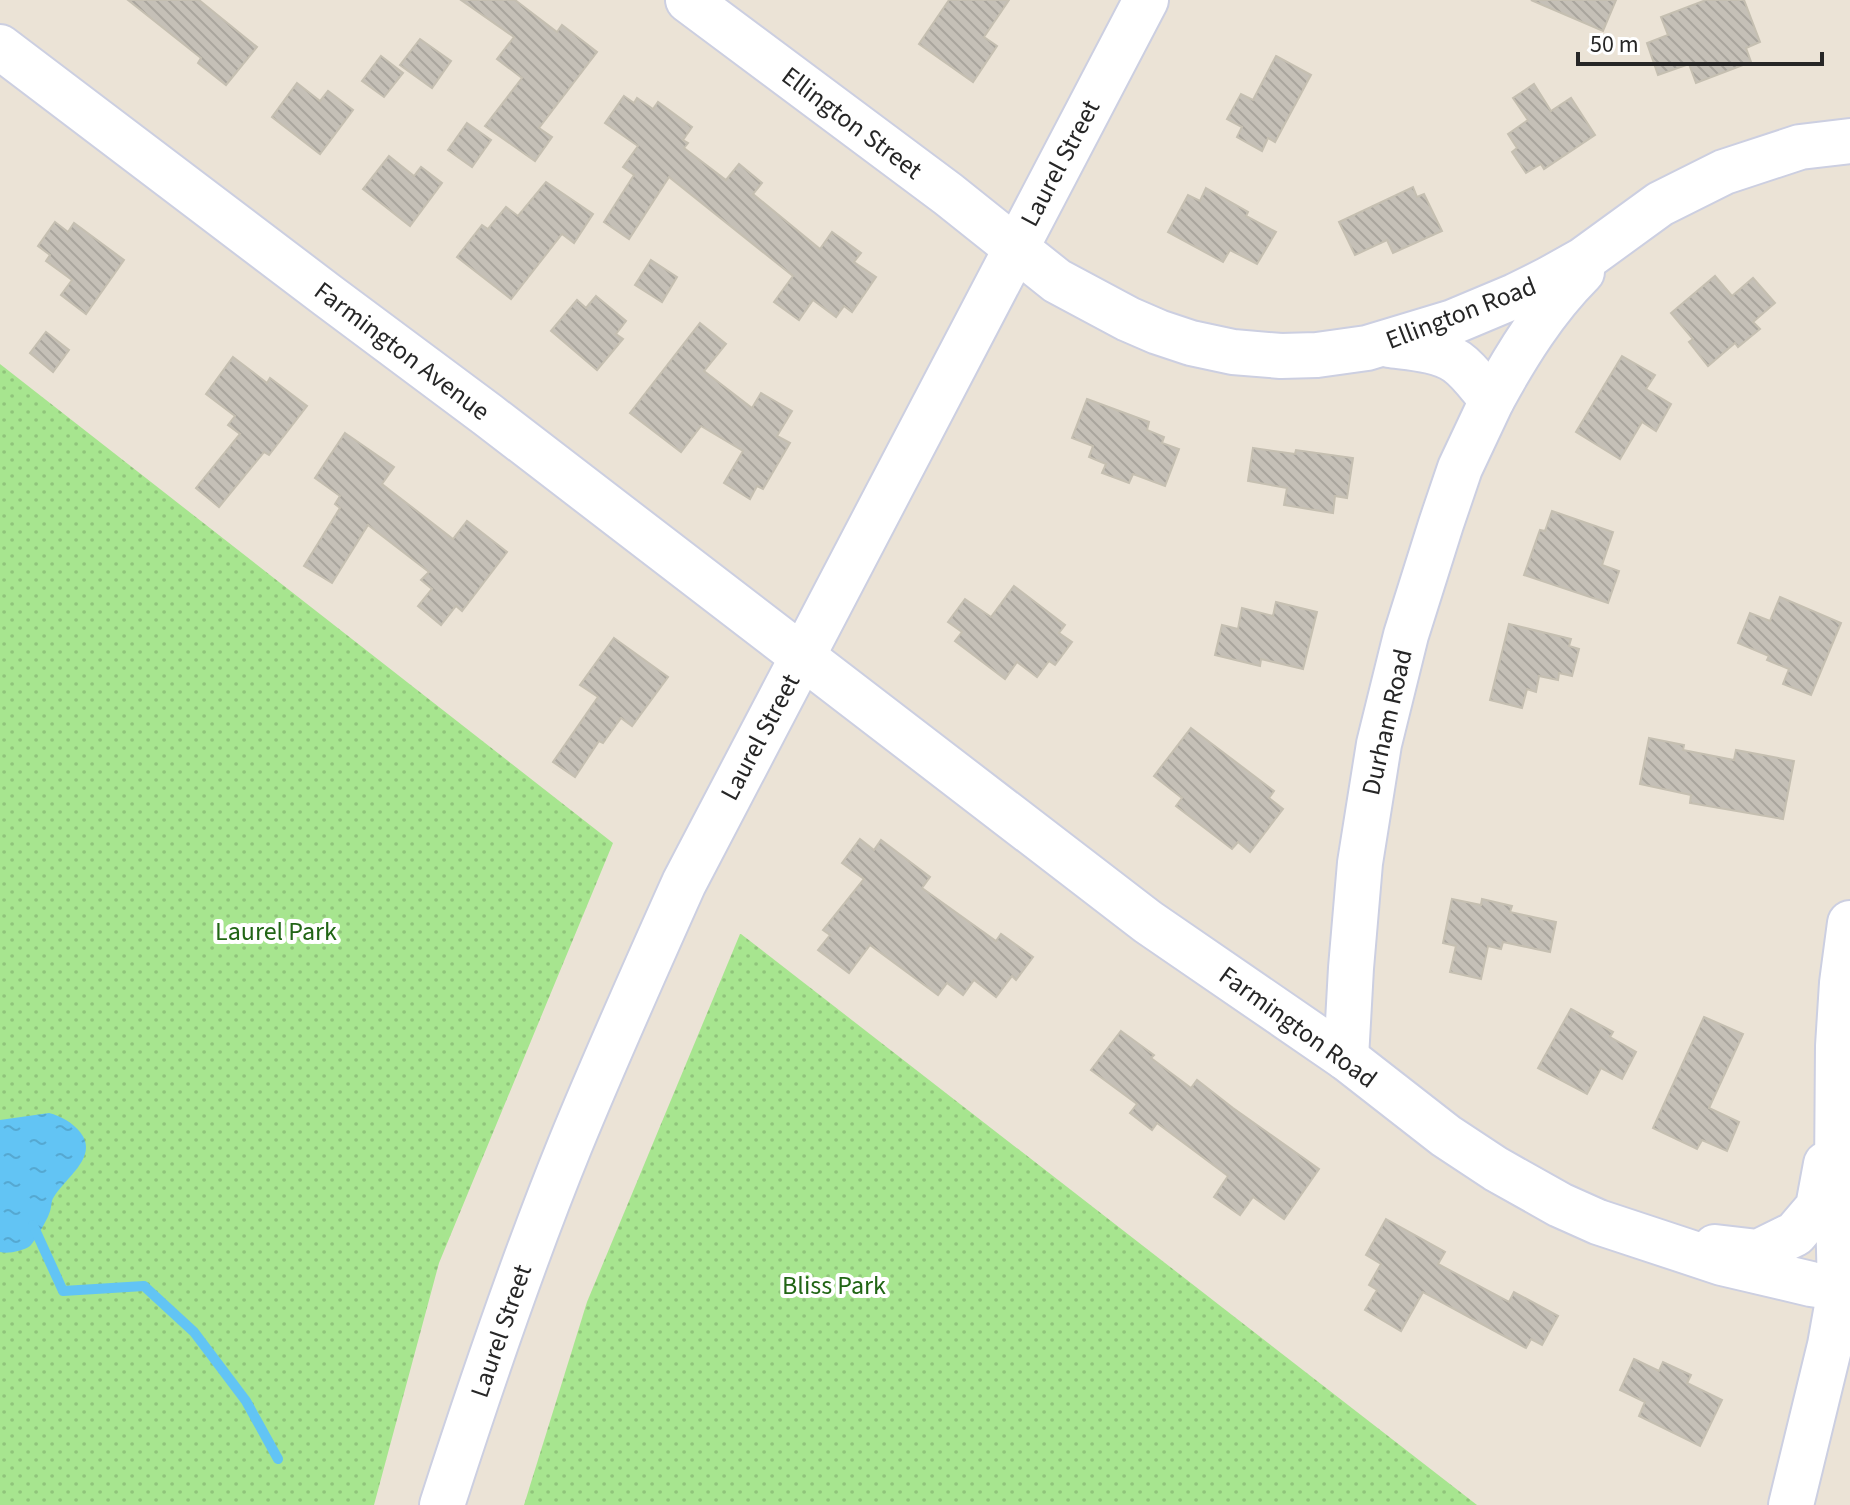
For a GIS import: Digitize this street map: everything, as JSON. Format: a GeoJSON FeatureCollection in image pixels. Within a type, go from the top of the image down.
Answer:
{"type":"FeatureCollection","features":[{"type":"Feature","properties":{"kind":"street","name":"Ellington Street"},"geometry":{"type":"LineString","coordinates":[[688,0],[1016,248]]}},
{"type":"Feature","properties":{"kind":"street","name":"Laurel Street"},"geometry":{"type":"LineString","coordinates":[[442,1505],[530,1247],[623,1019],[684,883],[1146,0]]}},
{"type":"Feature","properties":{"kind":"street","name":"Farmington Avenue"},"geometry":{"type":"LineString","coordinates":[[0,47],[802,656]]}},
{"type":"Feature","properties":{"kind":"street","name":"Ellington Road"},"geometry":{"type":"LineString","coordinates":[[1016,248],[1057,281],[1158,332],[1233,352],[1317,355],[1384,344],[1453,322],[1515,296],[1583,260],[1660,204],[1724,172],[1800,147],[1850,141]]}},
{"type":"Feature","properties":{"kind":"street","name":"Durham Road"},"geometry":{"type":"LineString","coordinates":[[1346,1058],[1360,863],[1379,744],[1406,635],[1441,524],[1460,468],[1492,400],[1527,340],[1574,280],[1623,231]]}},
{"type":"Feature","properties":{"kind":"street"},"geometry":{"type":"LineString","coordinates":[[1384,344],[1434,352],[1456,361],[1492,400]]}},
{"type":"Feature","properties":{"kind":"street","name":"Farmington Road"},"geometry":{"type":"LineString","coordinates":[[802,656],[1148,922],[1346,1058],[1409,1109],[1496,1169],[1560,1205],[1598,1222],[1722,1263],[1845,1289]]}},
{"type":"Feature","properties":{"kind":"street"},"geometry":{"type":"LineString","coordinates":[[1791,1505],[1845,1289],[1837,1110],[1842,983],[1850,923]]}},
{"type":"Feature","properties":{"kind":"street"},"geometry":{"type":"LineString","coordinates":[[1665,1245],[1758,1252],[1795,1234],[1818,1207],[1837,1110]]}},
{"type":"Feature","properties":{"kind":"green space","name":"Laurel Park"},"geometry":{"type":"Polygon","coordinates":[[[0,364],[613,843],[439,1263],[374,1505],[0,1505],[0,364]]]}},
{"type":"Feature","properties":{"kind":"green space","name":"Bliss Park"},"geometry":{"type":"Polygon","coordinates":[[[740,934],[1477,1505],[524,1505],[587,1302],[740,934]]]}},
{"type":"Feature","properties":{"kind":"water"},"geometry":{"type":"Polygon","coordinates":[[[49,1113],[66,1120],[80,1132],[86,1151],[83,1160],[52,1201],[46,1221],[30,1246],[15,1252],[0,1252],[0,1120],[49,1113]]]}},
{"type":"Feature","properties":{"kind":"building"},"geometry":{"type":"Polygon","coordinates":[[[128,0],[199,0],[257,47],[226,85],[198,63],[201,58],[128,0]]]}},
{"type":"Feature","properties":{"kind":"building"},"geometry":{"type":"Polygon","coordinates":[[[461,0],[515,0],[557,32],[562,25],[597,52],[539,128],[552,137],[535,161],[485,126],[522,78],[497,59],[514,37],[461,0]]]}},
{"type":"Feature","properties":{"kind":"building"},"geometry":{"type":"Polygon","coordinates":[[[949,0],[1009,0],[984,37],[997,46],[973,82],[919,44],[949,0]]]}},
{"type":"Feature","properties":{"kind":"building"},"geometry":{"type":"Polygon","coordinates":[[[1531,0],[1616,0],[1603,31],[1531,0]]]}},
{"type":"Feature","properties":{"kind":"building"},"geometry":{"type":"Polygon","coordinates":[[[1706,0],[1744,0],[1760,42],[1746,48],[1751,62],[1696,83],[1689,64],[1658,75],[1647,43],[1668,35],[1661,17],[1706,0]]]}},
{"type":"Feature","properties":{"kind":"building"},"geometry":{"type":"Polygon","coordinates":[[[420,39],[451,61],[432,88],[400,65],[420,39]]]}},
{"type":"Feature","properties":{"kind":"building"},"geometry":{"type":"Polygon","coordinates":[[[381,56],[403,73],[384,97],[362,81],[381,56]]]}},
{"type":"Feature","properties":{"kind":"building"},"geometry":{"type":"Polygon","coordinates":[[[1276,56],[1311,75],[1275,142],[1268,138],[1262,151],[1237,137],[1242,127],[1227,119],[1241,94],[1253,100],[1276,56]]]}},
{"type":"Feature","properties":{"kind":"building"},"geometry":{"type":"Polygon","coordinates":[[[297,83],[320,101],[328,91],[353,110],[320,154],[272,117],[297,83]]]}},
{"type":"Feature","properties":{"kind":"building"},"geometry":{"type":"Polygon","coordinates":[[[1534,84],[1551,111],[1571,98],[1595,135],[1544,169],[1541,164],[1526,173],[1512,152],[1517,148],[1508,134],[1528,120],[1513,98],[1534,84]]]}},
{"type":"Feature","properties":{"kind":"building"},"geometry":{"type":"Polygon","coordinates":[[[624,96],[634,103],[637,98],[653,109],[658,102],[692,127],[683,140],[688,143],[684,148],[726,180],[739,164],[762,183],[753,194],[820,249],[832,232],[861,253],[854,262],[876,277],[852,312],[844,306],[836,317],[813,300],[799,320],[774,302],[793,276],[669,177],[629,239],[604,222],[634,175],[623,167],[638,146],[605,123],[624,96]]]}},
{"type":"Feature","properties":{"kind":"building"},"geometry":{"type":"Polygon","coordinates":[[[467,123],[491,140],[472,167],[448,150],[467,123]]]}},
{"type":"Feature","properties":{"kind":"building"},"geometry":{"type":"Polygon","coordinates":[[[389,156],[414,176],[421,167],[442,183],[410,226],[363,189],[389,156]]]}},
{"type":"Feature","properties":{"kind":"building"},"geometry":{"type":"Polygon","coordinates":[[[546,182],[593,214],[574,243],[562,234],[511,299],[457,257],[482,225],[488,229],[506,207],[518,216],[546,182]]]}},
{"type":"Feature","properties":{"kind":"building"},"geometry":{"type":"Polygon","coordinates":[[[1413,187],[1417,197],[1424,194],[1442,231],[1393,253],[1387,240],[1355,255],[1339,222],[1413,187]]]}},
{"type":"Feature","properties":{"kind":"building"},"geometry":{"type":"Polygon","coordinates":[[[1206,188],[1248,212],[1246,216],[1276,232],[1257,264],[1230,250],[1223,262],[1168,232],[1188,195],[1200,201],[1206,188]]]}},
{"type":"Feature","properties":{"kind":"building"},"geometry":{"type":"Polygon","coordinates":[[[55,222],[68,232],[74,223],[124,260],[86,314],[61,295],[72,280],[46,261],[50,255],[38,246],[55,222]]]}},
{"type":"Feature","properties":{"kind":"building"},"geometry":{"type":"Polygon","coordinates":[[[651,260],[677,277],[662,302],[635,285],[651,260]]]}},
{"type":"Feature","properties":{"kind":"building"},"geometry":{"type":"Polygon","coordinates":[[[1715,276],[1732,296],[1753,278],[1775,303],[1753,322],[1760,329],[1738,347],[1735,343],[1708,366],[1689,342],[1693,339],[1671,313],[1715,276]]]}},
{"type":"Feature","properties":{"kind":"building"},"geometry":{"type":"Polygon","coordinates":[[[596,296],[626,321],[616,334],[623,339],[597,370],[551,331],[577,300],[586,308],[596,296]]]}},
{"type":"Feature","properties":{"kind":"building"},"geometry":{"type":"Polygon","coordinates":[[[700,323],[726,344],[704,371],[752,408],[761,393],[792,411],[777,436],[790,443],[763,489],[757,486],[750,499],[724,483],[743,451],[701,426],[681,452],[630,413],[700,323]]]}},
{"type":"Feature","properties":{"kind":"building"},"geometry":{"type":"Polygon","coordinates":[[[46,332],[69,350],[53,372],[30,353],[46,332]]]}},
{"type":"Feature","properties":{"kind":"building"},"geometry":{"type":"Polygon","coordinates":[[[1622,356],[1655,375],[1646,389],[1671,404],[1656,431],[1642,422],[1620,459],[1576,432],[1622,356]]]}},
{"type":"Feature","properties":{"kind":"building"},"geometry":{"type":"Polygon","coordinates":[[[233,357],[267,383],[270,378],[307,406],[269,455],[264,452],[219,507],[196,488],[240,434],[228,425],[235,416],[206,394],[233,357]]]}},
{"type":"Feature","properties":{"kind":"building"},"geometry":{"type":"Polygon","coordinates":[[[1087,399],[1149,422],[1147,430],[1164,437],[1162,443],[1179,449],[1165,486],[1133,474],[1129,483],[1102,473],[1106,464],[1089,457],[1093,446],[1072,438],[1087,399]]]}},
{"type":"Feature","properties":{"kind":"building"},"geometry":{"type":"Polygon","coordinates":[[[345,433],[394,467],[382,484],[453,539],[467,521],[507,552],[462,611],[456,606],[441,625],[418,606],[432,589],[421,580],[429,572],[368,525],[332,583],[304,566],[340,508],[335,504],[340,496],[315,478],[345,433]]]}},
{"type":"Feature","properties":{"kind":"building"},"geometry":{"type":"Polygon","coordinates":[[[1253,448],[1353,458],[1347,498],[1335,496],[1333,513],[1284,505],[1287,488],[1248,481],[1253,448]]]}},
{"type":"Feature","properties":{"kind":"building"},"geometry":{"type":"Polygon","coordinates":[[[1552,511],[1613,532],[1602,565],[1619,571],[1608,603],[1524,575],[1540,530],[1545,531],[1552,511]]]}},
{"type":"Feature","properties":{"kind":"building"},"geometry":{"type":"Polygon","coordinates":[[[1014,586],[1065,625],[1059,633],[1072,642],[1055,665],[1049,661],[1037,677],[1017,662],[1005,679],[955,641],[962,632],[948,622],[965,599],[991,617],[1014,586]]]}},
{"type":"Feature","properties":{"kind":"building"},"geometry":{"type":"Polygon","coordinates":[[[1780,597],[1841,623],[1811,695],[1783,684],[1789,669],[1767,660],[1769,656],[1738,643],[1750,613],[1770,621],[1780,597]]]}},
{"type":"Feature","properties":{"kind":"building"},"geometry":{"type":"Polygon","coordinates":[[[1276,602],[1317,612],[1303,669],[1261,659],[1260,666],[1215,655],[1222,625],[1238,629],[1242,608],[1273,616],[1276,602]]]}},
{"type":"Feature","properties":{"kind":"building"},"geometry":{"type":"Polygon","coordinates":[[[1509,624],[1571,639],[1569,646],[1579,649],[1572,676],[1559,673],[1558,680],[1539,676],[1536,692],[1527,689],[1522,708],[1490,700],[1509,624]]]}},
{"type":"Feature","properties":{"kind":"building"},"geometry":{"type":"Polygon","coordinates":[[[614,638],[668,677],[632,726],[621,718],[603,743],[599,741],[575,777],[553,762],[598,697],[580,685],[614,638]]]}},
{"type":"Feature","properties":{"kind":"building"},"geometry":{"type":"Polygon","coordinates":[[[1191,728],[1274,791],[1269,798],[1283,809],[1250,852],[1238,842],[1232,849],[1176,806],[1182,798],[1154,776],[1191,728]]]}},
{"type":"Feature","properties":{"kind":"building"},"geometry":{"type":"Polygon","coordinates":[[[1649,738],[1684,745],[1683,750],[1734,760],[1736,750],[1794,761],[1783,819],[1690,803],[1691,795],[1640,784],[1649,738]]]}},
{"type":"Feature","properties":{"kind":"building"},"geometry":{"type":"Polygon","coordinates":[[[860,839],[874,850],[881,840],[930,877],[922,888],[996,941],[1001,934],[1033,957],[1016,980],[1012,976],[996,997],[974,980],[963,995],[947,983],[938,995],[870,945],[849,973],[818,950],[830,935],[823,930],[864,879],[842,863],[860,839]]]}},
{"type":"Feature","properties":{"kind":"building"},"geometry":{"type":"Polygon","coordinates":[[[1452,899],[1481,905],[1482,899],[1512,906],[1510,912],[1556,922],[1550,952],[1503,942],[1501,949],[1488,946],[1481,979],[1450,972],[1456,946],[1443,943],[1452,899]]]}},
{"type":"Feature","properties":{"kind":"building"},"geometry":{"type":"Polygon","coordinates":[[[1571,1009],[1613,1032],[1610,1037],[1636,1052],[1622,1079],[1601,1068],[1587,1094],[1538,1068],[1571,1009]]]}},
{"type":"Feature","properties":{"kind":"building"},"geometry":{"type":"Polygon","coordinates":[[[1704,1017],[1743,1034],[1709,1108],[1739,1122],[1727,1151],[1702,1140],[1697,1149],[1653,1128],[1704,1017]]]}},
{"type":"Feature","properties":{"kind":"building"},"geometry":{"type":"Polygon","coordinates":[[[1121,1031],[1191,1088],[1197,1080],[1319,1169],[1284,1219],[1253,1197],[1240,1215],[1214,1197],[1228,1176],[1157,1123],[1152,1130],[1130,1113],[1137,1104],[1091,1070],[1121,1031]]]}},
{"type":"Feature","properties":{"kind":"building"},"geometry":{"type":"Polygon","coordinates":[[[1386,1219],[1445,1252],[1438,1264],[1509,1302],[1514,1292],[1558,1316],[1542,1345],[1531,1339],[1526,1348],[1423,1292],[1401,1331],[1365,1310],[1377,1290],[1369,1285],[1381,1264],[1366,1255],[1386,1219]]]}},
{"type":"Feature","properties":{"kind":"building"},"geometry":{"type":"Polygon","coordinates":[[[1634,1359],[1659,1371],[1663,1362],[1691,1375],[1687,1383],[1722,1400],[1700,1446],[1639,1416],[1645,1402],[1620,1390],[1634,1359]]]}},
{"type":"Feature","properties":{"kind":"waterway"},"geometry":{"type":"LineString","coordinates":[[33,1225],[63,1291],[144,1286],[194,1332],[246,1401],[278,1459]]}}]}
